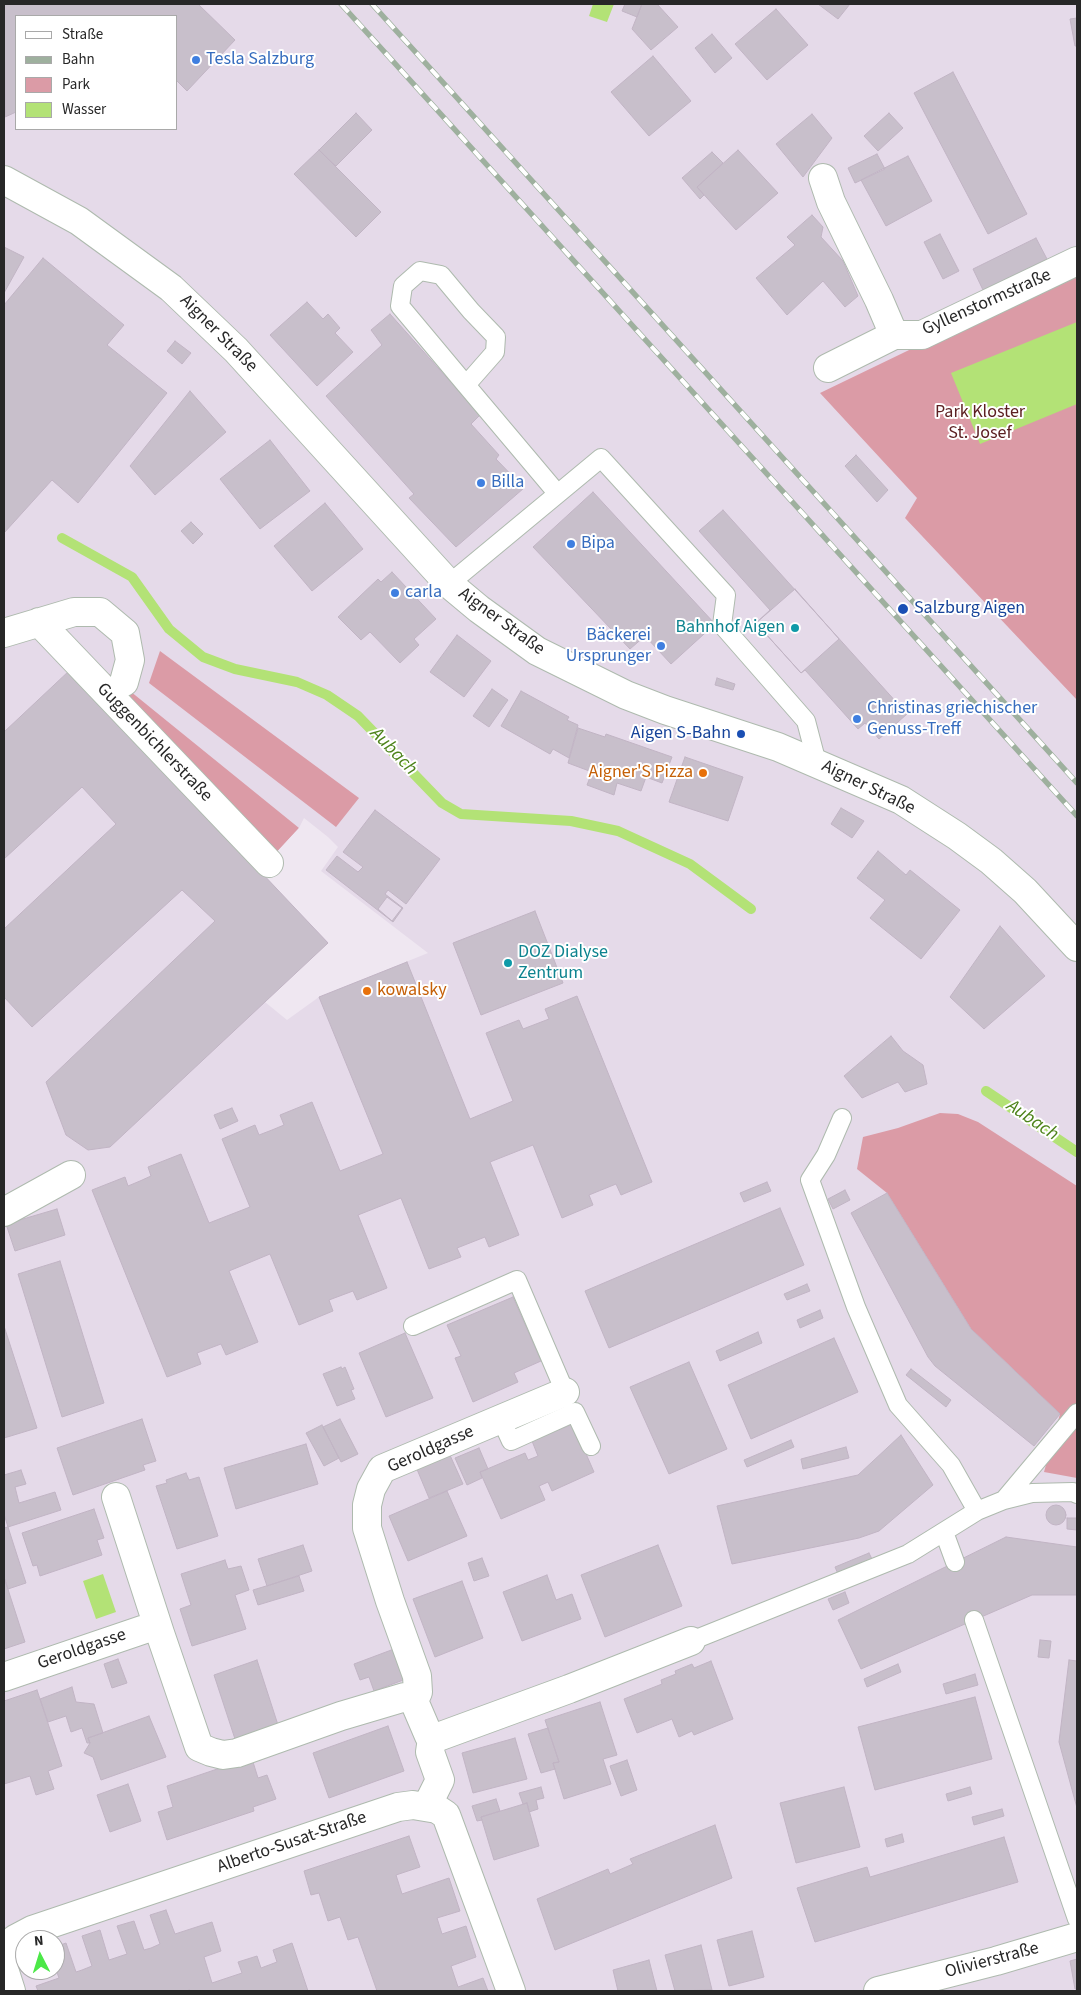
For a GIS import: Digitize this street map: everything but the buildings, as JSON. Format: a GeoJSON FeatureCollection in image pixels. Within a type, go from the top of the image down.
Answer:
{"type":"FeatureCollection","features":[{"type":"Feature","properties":{"kind":"street"},"geometry":{"type":"LineString","coordinates":[[823,178],[831,202],[894,335]]}},
{"type":"Feature","properties":{"kind":"street","name":"Aigner Straße"},"geometry":{"type":"LineString","coordinates":[[4,180],[80,221],[171,288],[236,350],[449,584],[479,609],[537,651],[582,675],[626,695],[817,762],[900,800],[957,836],[991,861],[1025,890],[1077,947]]}},
{"type":"Feature","properties":{"kind":"street","name":"Gyllenstormstraße"},"geometry":{"type":"LineString","coordinates":[[828,368],[894,335],[922,335],[1077,261]]}},
{"type":"Feature","properties":{"kind":"street","name":"Guggenbichlerstraße"},"geometry":{"type":"LineString","coordinates":[[4,633],[74,612],[100,612],[125,632],[130,660],[124,682]]}},
{"type":"Feature","properties":{"kind":"street","name":"Guggenbichlerstraße"},"geometry":{"type":"LineString","coordinates":[[39,622],[269,863]]}},
{"type":"Feature","properties":{"kind":"street"},"geometry":{"type":"LineString","coordinates":[[4,1212],[71,1174]]}},
{"type":"Feature","properties":{"kind":"street","name":"Geroldgasse"},"geometry":{"type":"LineString","coordinates":[[414,1701],[418,1692],[417,1676],[390,1601],[367,1528],[367,1505],[371,1489],[382,1469],[565,1392]]}},
{"type":"Feature","properties":{"kind":"street"},"geometry":{"type":"LineString","coordinates":[[116,1497],[194,1738],[199,1747],[223,1755],[237,1753],[342,1716],[405,1697],[414,1701],[429,1736],[432,1738]]}},
{"type":"Feature","properties":{"kind":"street","name":"Geroldgasse"},"geometry":{"type":"LineString","coordinates":[[4,1677],[148,1628],[154,1628],[160,1633]]}},
{"type":"Feature","properties":{"kind":"street"},"geometry":{"type":"LineString","coordinates":[[432,1738],[444,1736],[691,1641]]}},
{"type":"Feature","properties":{"kind":"street"},"geometry":{"type":"LineString","coordinates":[[432,1738],[430,1752],[440,1780],[427,1806],[437,1809],[446,1815],[510,1991]]}},
{"type":"Feature","properties":{"kind":"street","name":"Alberto-Susat-Straße"},"geometry":{"type":"LineString","coordinates":[[11,1991],[4,1969],[7,1952],[15,1939],[32,1930],[398,1807],[427,1806]]}},
{"type":"Feature","properties":{"kind":"street","name":"Olivierstraße"},"geometry":{"type":"LineString","coordinates":[[878,1991],[996,1961],[1077,1937]]}},
{"type":"Feature","properties":{"kind":"lane"},"geometry":{"type":"LineString","coordinates":[[466,385],[495,352],[496,337],[471,311],[441,274],[420,271],[404,286],[400,306],[466,385],[557,493]]}},
{"type":"Feature","properties":{"kind":"lane"},"geometry":{"type":"LineString","coordinates":[[449,584],[601,458],[726,595],[722,625],[806,721],[817,762]]}},
{"type":"Feature","properties":{"kind":"lane"},"geometry":{"type":"LineString","coordinates":[[842,1118],[826,1155],[810,1180],[856,1307],[898,1405],[951,1465],[976,1511]]}},
{"type":"Feature","properties":{"kind":"lane"},"geometry":{"type":"LineString","coordinates":[[413,1326],[517,1280],[565,1392]]}},
{"type":"Feature","properties":{"kind":"lane"},"geometry":{"type":"LineString","coordinates":[[501,1419],[511,1441],[575,1412],[591,1446]]}},
{"type":"Feature","properties":{"kind":"lane"},"geometry":{"type":"LineString","coordinates":[[1004,1500],[1077,1413]]}},
{"type":"Feature","properties":{"kind":"lane"},"geometry":{"type":"LineString","coordinates":[[691,1641],[908,1554],[976,1511],[1004,1500],[1032,1493],[1073,1492],[1077,1494]]}},
{"type":"Feature","properties":{"kind":"lane"},"geometry":{"type":"LineString","coordinates":[[944,1532],[955,1562]]}},
{"type":"Feature","properties":{"kind":"lane"},"geometry":{"type":"LineString","coordinates":[[974,1620],[1077,1919]]}},
{"type":"Feature","properties":{"kind":"green space","name":"Park Kloster St. Josef"},"geometry":{"type":"Polygon","coordinates":[[[1077,269],[1077,700],[905,518],[917,498],[820,393],[1077,269]]]}},
{"type":"Feature","properties":{"kind":"green space"},"geometry":{"type":"Polygon","coordinates":[[[160,651],[359,798],[336,827],[149,683],[160,651]]]}},
{"type":"Feature","properties":{"kind":"green space"},"geometry":{"type":"Polygon","coordinates":[[[109,674],[299,828],[274,855],[105,679],[109,674]]]}},
{"type":"Feature","properties":{"kind":"green space"},"geometry":{"type":"Polygon","coordinates":[[[940,1113],[958,1114],[978,1122],[1077,1186],[1077,1478],[1044,1472],[1060,1414],[971,1329],[887,1193],[857,1169],[863,1137],[898,1128],[940,1113]]]}},
{"type":"Feature","properties":{"kind":"shaded area"},"geometry":{"type":"Polygon","coordinates":[[[304,818],[338,847],[321,871],[428,953],[319,997],[287,1020],[265,1002],[328,942],[262,874],[274,855],[299,828],[304,818]]]}},
{"type":"Feature","properties":{"kind":"water"},"geometry":{"type":"Polygon","coordinates":[[[593,4],[614,4],[607,22],[589,16],[593,4]]]}},
{"type":"Feature","properties":{"kind":"water"},"geometry":{"type":"Polygon","coordinates":[[[1077,322],[1077,404],[980,444],[951,373],[1077,322]]]}},
{"type":"Feature","properties":{"kind":"water"},"geometry":{"type":"Polygon","coordinates":[[[103,1574],[116,1612],[96,1619],[83,1581],[103,1574]]]}},
{"type":"Feature","properties":{"kind":"waterway","name":"Aubach"},"geometry":{"type":"LineString","coordinates":[[62,538],[132,577],[169,629],[203,657],[235,669],[297,682],[327,695],[358,716],[442,803],[461,814],[571,821],[618,831],[690,864],[751,909]]}},
{"type":"Feature","properties":{"kind":"waterway","name":"Aubach"},"geometry":{"type":"LineString","coordinates":[[986,1091],[1077,1152]]}},
{"type":"Feature","properties":{"kind":"railway"},"geometry":{"type":"LineString","coordinates":[[341,4],[1077,816]]}},
{"type":"Feature","properties":{"kind":"railway"},"geometry":{"type":"LineString","coordinates":[[372,4],[1077,783]]}},
{"type":"Feature","properties":{"kind":"place","name":"Tesla Salzburg"},"geometry":{"type":"Point","coordinates":[196,60]}},
{"type":"Feature","properties":{"kind":"place","name":"Billa"},"geometry":{"type":"Point","coordinates":[481,483]}},
{"type":"Feature","properties":{"kind":"place","name":"Bipa"},"geometry":{"type":"Point","coordinates":[571,544]}},
{"type":"Feature","properties":{"kind":"place","name":"carla"},"geometry":{"type":"Point","coordinates":[395,593]}},
{"type":"Feature","properties":{"kind":"place","name":"Salzburg Aigen"},"geometry":{"type":"Point","coordinates":[903,609]}},
{"type":"Feature","properties":{"kind":"place","name":"Bahnhof Aigen"},"geometry":{"type":"Point","coordinates":[795,628]}},
{"type":"Feature","properties":{"kind":"place","name":"Bäckerei Ursprunger"},"geometry":{"type":"Point","coordinates":[661,646]}},
{"type":"Feature","properties":{"kind":"place","name":"Christinas griechischer Genuss-Treff"},"geometry":{"type":"Point","coordinates":[857,719]}},
{"type":"Feature","properties":{"kind":"place","name":"Aigen S-Bahn"},"geometry":{"type":"Point","coordinates":[741,734]}},
{"type":"Feature","properties":{"kind":"place","name":"Aigner'S Pizza"},"geometry":{"type":"Point","coordinates":[703,773]}},
{"type":"Feature","properties":{"kind":"place","name":"DOZ Dialyse Zentrum"},"geometry":{"type":"Point","coordinates":[508,963]}},
{"type":"Feature","properties":{"kind":"place","name":"kowalsky"},"geometry":{"type":"Point","coordinates":[367,991]}}]}
